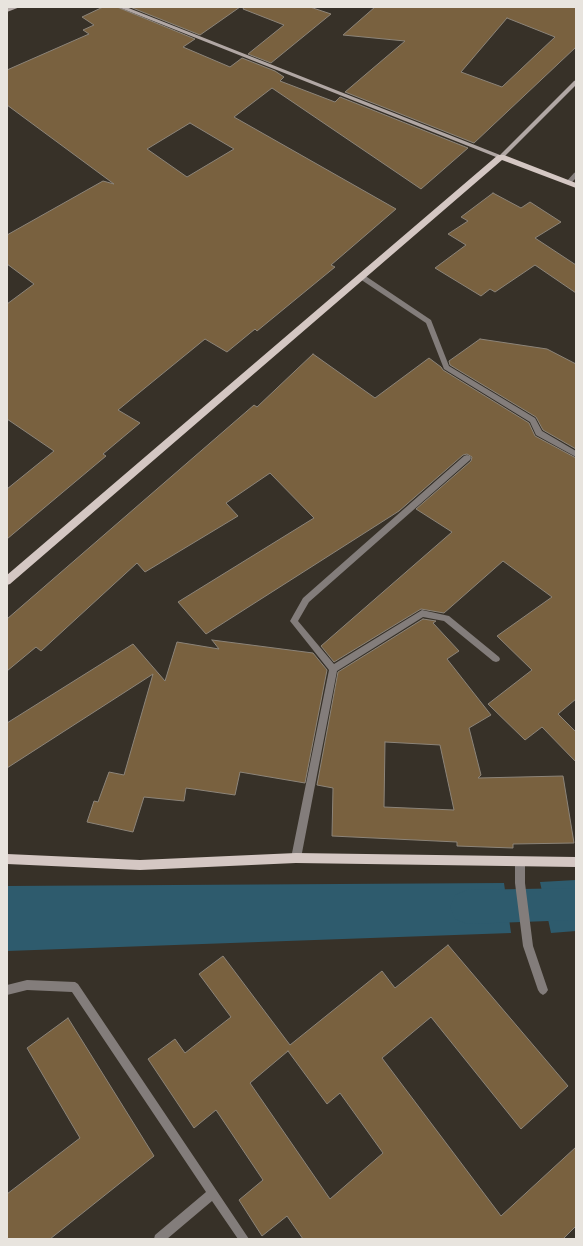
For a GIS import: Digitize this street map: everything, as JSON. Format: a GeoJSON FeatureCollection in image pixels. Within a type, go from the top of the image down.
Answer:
{"type":"FeatureCollection","features":[{"type":"Feature","properties":{"kind":"main road"},"geometry":{"type":"LineString","coordinates":[[7,10],[17,7]]}},
{"type":"Feature","properties":{"kind":"main road"},"geometry":{"type":"LineString","coordinates":[[121,7],[576,186]]}},
{"type":"Feature","properties":{"kind":"main road"},"geometry":{"type":"LineString","coordinates":[[7,581],[362,278],[501,157],[576,82]]}},
{"type":"Feature","properties":{"kind":"main road"},"geometry":{"type":"LineString","coordinates":[[7,859],[140,865],[296,858],[576,862]]}},
{"type":"Feature","properties":{"kind":"street"},"geometry":{"type":"LineString","coordinates":[[568,183],[576,174]]}},
{"type":"Feature","properties":{"kind":"street"},"geometry":{"type":"LineString","coordinates":[[362,278],[429,322],[446,367],[533,420],[539,433],[576,454]]}},
{"type":"Feature","properties":{"kind":"street"},"geometry":{"type":"LineString","coordinates":[[333,669],[294,621],[306,600],[467,458]]}},
{"type":"Feature","properties":{"kind":"street"},"geometry":{"type":"LineString","coordinates":[[296,858],[333,669],[422,614],[446,618],[496,659]]}},
{"type":"Feature","properties":{"kind":"street"},"geometry":{"type":"LineString","coordinates":[[520,862],[520,883],[528,946],[543,990]]}},
{"type":"Feature","properties":{"kind":"street"},"geometry":{"type":"LineString","coordinates":[[7,990],[27,985],[75,987],[244,1239]]}},
{"type":"Feature","properties":{"kind":"street"},"geometry":{"type":"LineString","coordinates":[[159,1239],[213,1193]]}},
{"type":"Feature","properties":{"kind":"water"},"geometry":{"type":"Polygon","coordinates":[[[576,880],[576,931],[551,933],[540,882],[576,880]]]}},
{"type":"Feature","properties":{"kind":"water"},"geometry":{"type":"Polygon","coordinates":[[[504,883],[511,933],[7,951],[7,886],[504,883]]]}},
{"type":"Feature","properties":{"kind":"building"},"geometry":{"type":"Polygon","coordinates":[[[103,7],[117,7],[195,39],[183,47],[230,67],[242,58],[275,71],[284,77],[280,81],[335,102],[340,97],[468,148],[421,189],[272,88],[234,117],[396,209],[331,265],[335,267],[257,331],[255,329],[227,352],[205,339],[118,410],[140,423],[103,454],[106,456],[7,539],[7,489],[54,451],[7,419],[7,304],[34,284],[7,264],[7,235],[103,181],[114,184],[7,105],[7,70],[89,34],[83,30],[94,25],[82,17],[103,7]],[[190,123],[147,149],[187,177],[234,149],[190,123]]]}},
{"type":"Feature","properties":{"kind":"building"},"geometry":{"type":"Polygon","coordinates":[[[130,7],[240,7],[200,35],[130,7]]]}},
{"type":"Feature","properties":{"kind":"building"},"geometry":{"type":"Polygon","coordinates":[[[244,7],[310,7],[331,14],[271,63],[248,54],[284,25],[243,9],[244,7]]]}},
{"type":"Feature","properties":{"kind":"building"},"geometry":{"type":"Polygon","coordinates":[[[375,7],[576,7],[576,47],[474,143],[345,92],[405,41],[343,35],[375,7]],[[507,18],[461,72],[502,87],[555,37],[507,18]]]}},
{"type":"Feature","properties":{"kind":"building"},"geometry":{"type":"Polygon","coordinates":[[[493,193],[521,208],[530,202],[561,222],[535,238],[576,265],[576,293],[535,265],[495,292],[490,289],[481,296],[435,268],[466,245],[448,234],[468,221],[461,217],[493,193]]]}},
{"type":"Feature","properties":{"kind":"building"},"geometry":{"type":"Polygon","coordinates":[[[480,339],[547,349],[576,364],[576,449],[543,430],[536,417],[450,365],[449,361],[480,339]]]}},
{"type":"Feature","properties":{"kind":"building"},"geometry":{"type":"Polygon","coordinates":[[[313,354],[375,398],[429,358],[443,370],[529,423],[535,436],[576,458],[576,699],[558,714],[576,732],[576,762],[542,727],[525,740],[488,704],[532,670],[497,636],[552,597],[503,561],[444,613],[421,609],[334,662],[321,646],[452,532],[416,509],[471,461],[472,457],[467,454],[463,455],[399,511],[206,634],[178,602],[314,518],[270,473],[226,503],[238,516],[145,572],[137,563],[41,651],[36,647],[7,671],[7,619],[254,405],[257,407],[313,354]]]}},
{"type":"Feature","properties":{"kind":"building"},"geometry":{"type":"Polygon","coordinates":[[[423,619],[436,621],[433,623],[459,651],[447,659],[491,715],[469,728],[481,775],[478,778],[563,776],[574,843],[513,844],[513,848],[457,846],[457,842],[332,836],[333,788],[317,785],[338,672],[423,619]],[[385,742],[384,807],[454,810],[440,745],[385,742]]]}},
{"type":"Feature","properties":{"kind":"building"},"geometry":{"type":"Polygon","coordinates":[[[212,640],[313,653],[327,670],[305,783],[240,772],[235,795],[186,788],[184,801],[144,797],[133,832],[87,822],[94,801],[98,802],[109,772],[124,775],[153,674],[7,768],[7,723],[133,644],[165,681],[177,642],[219,649],[212,640]]]}},
{"type":"Feature","properties":{"kind":"building"},"geometry":{"type":"Polygon","coordinates":[[[448,945],[568,1086],[521,1129],[431,1017],[382,1058],[501,1216],[576,1147],[576,1226],[563,1239],[303,1239],[287,1216],[262,1236],[239,1200],[263,1180],[216,1110],[194,1128],[148,1059],[175,1039],[185,1053],[231,1017],[199,974],[223,956],[290,1045],[382,971],[395,988],[448,945]],[[288,1051],[250,1083],[330,1199],[383,1153],[340,1093],[327,1104],[288,1051]]]}},
{"type":"Feature","properties":{"kind":"building"},"geometry":{"type":"Polygon","coordinates":[[[68,1018],[154,1156],[50,1239],[7,1239],[7,1194],[80,1138],[27,1048],[68,1018]]]}},
{"type":"Feature","properties":{"kind":"waterway"},"geometry":{"type":"LineString","coordinates":[[467,907],[576,904]]}}]}
